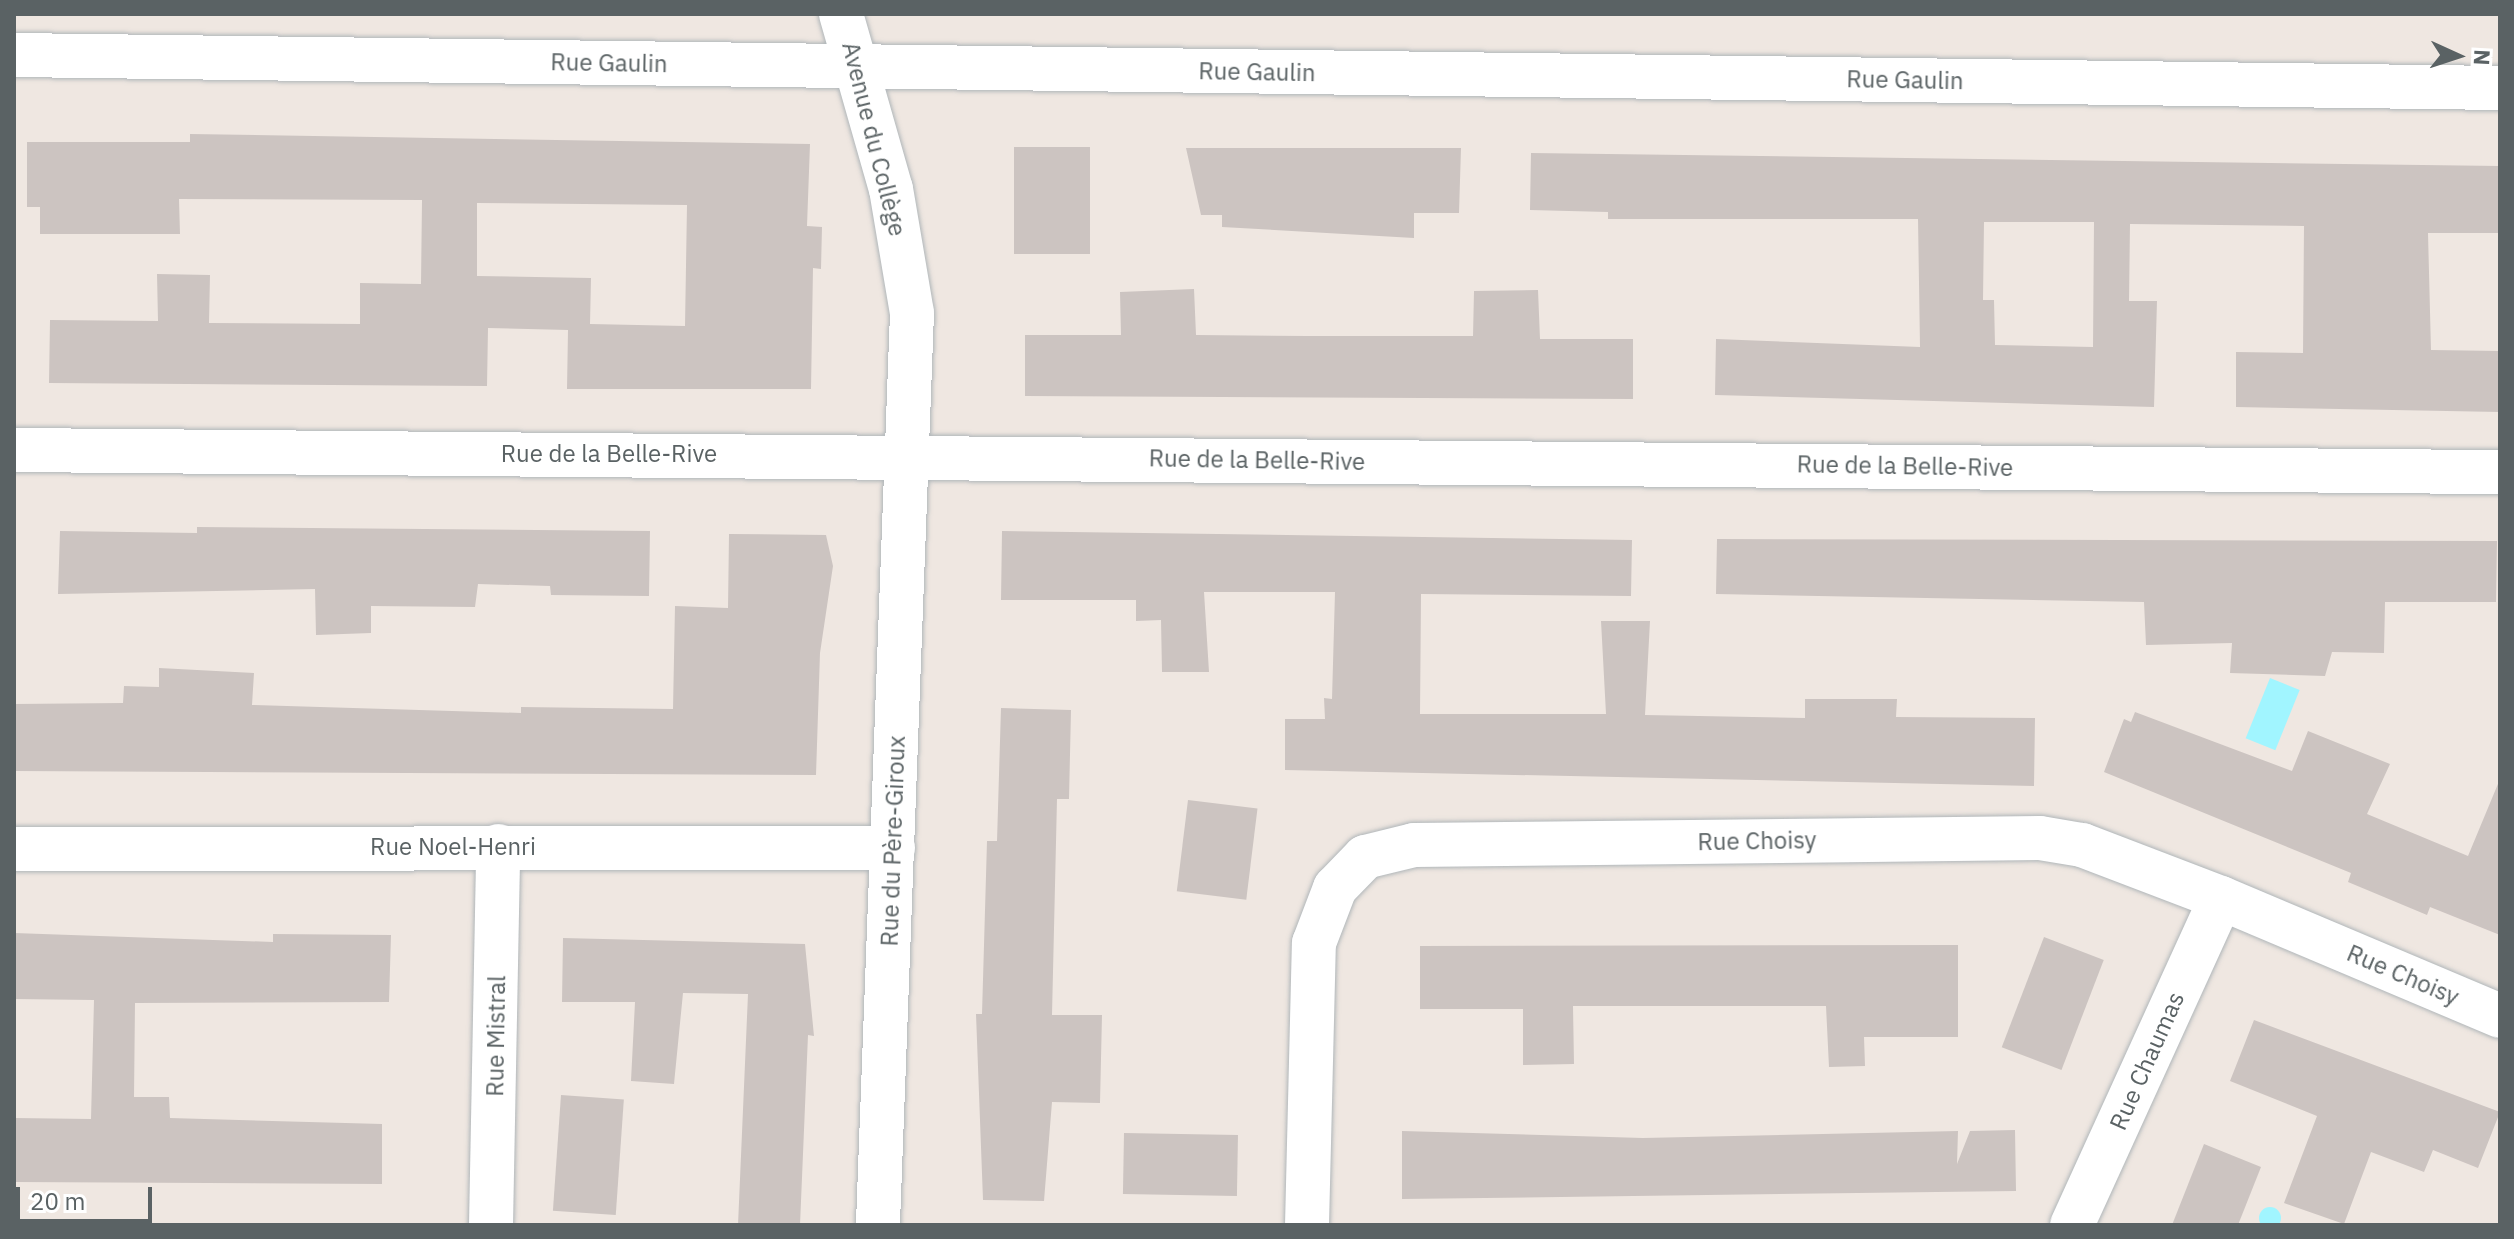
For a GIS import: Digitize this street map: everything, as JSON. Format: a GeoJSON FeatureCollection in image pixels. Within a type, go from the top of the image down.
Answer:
{"type":"FeatureCollection","features":[{"type":"Feature","properties":{"kind":"street","name":"Avenue du Collège"},"geometry":{"type":"LineString","coordinates":[[841,14],[891,189],[912,313],[906,456]]}},
{"type":"Feature","properties":{"kind":"street","name":"Rue Gaulin"},"geometry":{"type":"LineString","coordinates":[[14,55],[2500,88]]}},
{"type":"Feature","properties":{"kind":"street","name":"Rue de la Belle-Rive"},"geometry":{"type":"LineString","coordinates":[[14,450],[2500,472]]}},
{"type":"Feature","properties":{"kind":"street","name":"Rue du Père-Giroux"},"geometry":{"type":"LineString","coordinates":[[878,1225],[906,456]]}},
{"type":"Feature","properties":{"kind":"street","name":"Rue Choisy"},"geometry":{"type":"LineString","coordinates":[[1307,1225],[1314,943],[1335,888],[1365,857],[1414,845],[2040,838],[2082,845],[2221,898],[2500,1016]]}},
{"type":"Feature","properties":{"kind":"street","name":"Rue Noel-Henri"},"geometry":{"type":"LineString","coordinates":[[14,849],[498,846],[893,848]]}},
{"type":"Feature","properties":{"kind":"street","name":"Rue Mistral"},"geometry":{"type":"LineString","coordinates":[[491,1225],[498,846]]}},
{"type":"Feature","properties":{"kind":"street","name":"Rue Chaumas"},"geometry":{"type":"LineString","coordinates":[[2072,1225],[2221,898]]}},
{"type":"Feature","properties":{"kind":"water"},"geometry":{"type":"Polygon","coordinates":[[[2270,678],[2300,690],[2275,750],[2246,738],[2270,678]]]}},
{"type":"Feature","properties":{"kind":"water"},"geometry":{"type":"Polygon","coordinates":[[[2270,1207],[2278,1210],[2281,1218],[2278,1226],[2270,1229],[2262,1226],[2259,1218],[2262,1210],[2270,1207]]]}},
{"type":"Feature","properties":{"kind":"building"},"geometry":{"type":"Polygon","coordinates":[[[190,134],[810,144],[807,226],[822,227],[821,269],[813,268],[811,389],[567,389],[568,330],[488,328],[487,386],[49,383],[50,320],[158,321],[157,274],[210,275],[209,323],[360,324],[360,283],[421,284],[422,200],[179,199],[180,234],[40,234],[40,207],[27,207],[27,142],[190,142],[190,134]],[[477,203],[477,276],[591,278],[590,324],[685,326],[687,205],[477,203]]]}},
{"type":"Feature","properties":{"kind":"building"},"geometry":{"type":"Polygon","coordinates":[[[1014,147],[1090,147],[1090,254],[1014,254],[1014,147]]]}},
{"type":"Feature","properties":{"kind":"building"},"geometry":{"type":"Polygon","coordinates":[[[1186,148],[1461,148],[1459,213],[1414,213],[1414,238],[1222,227],[1222,215],[1201,215],[1186,148]]]}},
{"type":"Feature","properties":{"kind":"building"},"geometry":{"type":"Polygon","coordinates":[[[1531,153],[2500,166],[2500,233],[2428,233],[2431,350],[2500,351],[2500,412],[2236,407],[2236,352],[2303,353],[2304,226],[2130,224],[2129,301],[2157,301],[2154,407],[1715,395],[1716,339],[1920,347],[1918,219],[1608,219],[1608,212],[1530,210],[1531,153]],[[1984,222],[1983,300],[1994,300],[1995,345],[2093,347],[2094,222],[1984,222]]]}},
{"type":"Feature","properties":{"kind":"building"},"geometry":{"type":"Polygon","coordinates":[[[1194,289],[1196,335],[1307,336],[1473,336],[1474,291],[1538,290],[1540,339],[1633,339],[1633,399],[1025,396],[1025,335],[1121,335],[1120,292],[1194,289]]]}},
{"type":"Feature","properties":{"kind":"building"},"geometry":{"type":"Polygon","coordinates":[[[197,527],[650,531],[649,596],[551,595],[550,586],[478,584],[475,607],[371,606],[371,633],[316,635],[315,589],[58,594],[60,531],[197,533],[197,527]]]}},
{"type":"Feature","properties":{"kind":"building"},"geometry":{"type":"Polygon","coordinates":[[[1002,531],[1632,540],[1631,596],[1421,594],[1420,714],[1606,714],[1601,621],[1650,621],[1645,715],[1805,718],[1805,699],[1897,699],[1896,717],[2035,718],[2034,786],[1285,770],[1285,719],[1325,719],[1324,698],[1332,699],[1335,592],[1204,592],[1209,672],[1162,672],[1161,620],[1136,621],[1136,600],[1001,600],[1002,531]]]}},
{"type":"Feature","properties":{"kind":"building"},"geometry":{"type":"Polygon","coordinates":[[[729,534],[826,535],[833,566],[820,653],[816,775],[14,771],[14,704],[123,703],[124,686],[159,687],[159,668],[254,673],[252,705],[521,713],[521,707],[673,709],[675,606],[728,608],[729,534]]]}},
{"type":"Feature","properties":{"kind":"building"},"geometry":{"type":"Polygon","coordinates":[[[1717,539],[2497,541],[2496,602],[2385,602],[2384,653],[2332,652],[2325,676],[2230,673],[2232,643],[2146,645],[2144,602],[1716,594],[1717,539]]]}},
{"type":"Feature","properties":{"kind":"building"},"geometry":{"type":"Polygon","coordinates":[[[1001,708],[1071,710],[1069,799],[1057,799],[1052,1015],[1102,1015],[1100,1103],[1052,1102],[1044,1201],[983,1200],[976,1014],[982,1014],[987,841],[997,841],[1001,708]]]}},
{"type":"Feature","properties":{"kind":"building"},"geometry":{"type":"Polygon","coordinates":[[[2135,712],[2292,771],[2308,731],[2390,764],[2367,814],[2468,856],[2500,779],[2500,935],[2430,907],[2427,915],[2348,882],[2351,873],[2104,772],[2124,719],[2131,722],[2135,712]]]}},
{"type":"Feature","properties":{"kind":"building"},"geometry":{"type":"Polygon","coordinates":[[[1188,800],[1257,809],[1246,900],[1177,891],[1188,800]]]}},
{"type":"Feature","properties":{"kind":"building"},"geometry":{"type":"Polygon","coordinates":[[[14,933],[273,942],[273,934],[391,935],[389,1002],[135,1003],[134,1097],[169,1097],[170,1118],[382,1124],[382,1184],[14,1182],[14,1118],[91,1119],[94,1000],[14,999],[14,933]]]}},
{"type":"Feature","properties":{"kind":"building"},"geometry":{"type":"Polygon","coordinates":[[[2044,937],[2104,960],[2061,1070],[2002,1047],[2044,937]]]}},
{"type":"Feature","properties":{"kind":"building"},"geometry":{"type":"Polygon","coordinates":[[[563,938],[805,944],[814,1036],[808,1035],[800,1225],[738,1225],[748,994],[683,993],[674,1084],[631,1081],[635,1002],[562,1002],[563,938]]]}},
{"type":"Feature","properties":{"kind":"building"},"geometry":{"type":"Polygon","coordinates":[[[1958,945],[1958,1037],[1864,1037],[1865,1066],[1829,1067],[1826,1006],[1573,1006],[1574,1064],[1523,1065],[1523,1009],[1420,1009],[1420,946],[1958,945]]]}},
{"type":"Feature","properties":{"kind":"building"},"geometry":{"type":"Polygon","coordinates":[[[2254,1020],[2500,1112],[2478,1168],[2433,1150],[2424,1172],[2371,1152],[2344,1224],[2284,1203],[2317,1116],[2230,1081],[2254,1020]]]}},
{"type":"Feature","properties":{"kind":"building"},"geometry":{"type":"Polygon","coordinates":[[[561,1095],[624,1099],[616,1215],[553,1211],[561,1095]]]}},
{"type":"Feature","properties":{"kind":"building"},"geometry":{"type":"Polygon","coordinates":[[[2015,1130],[2016,1191],[1402,1199],[1402,1131],[1643,1138],[1958,1131],[1957,1164],[1970,1131],[2015,1130]]]}},
{"type":"Feature","properties":{"kind":"building"},"geometry":{"type":"Polygon","coordinates":[[[1124,1133],[1238,1135],[1237,1196],[1123,1194],[1124,1133]]]}},
{"type":"Feature","properties":{"kind":"building"},"geometry":{"type":"Polygon","coordinates":[[[2204,1144],[2261,1167],[2238,1225],[2172,1225],[2204,1144]]]}}]}
